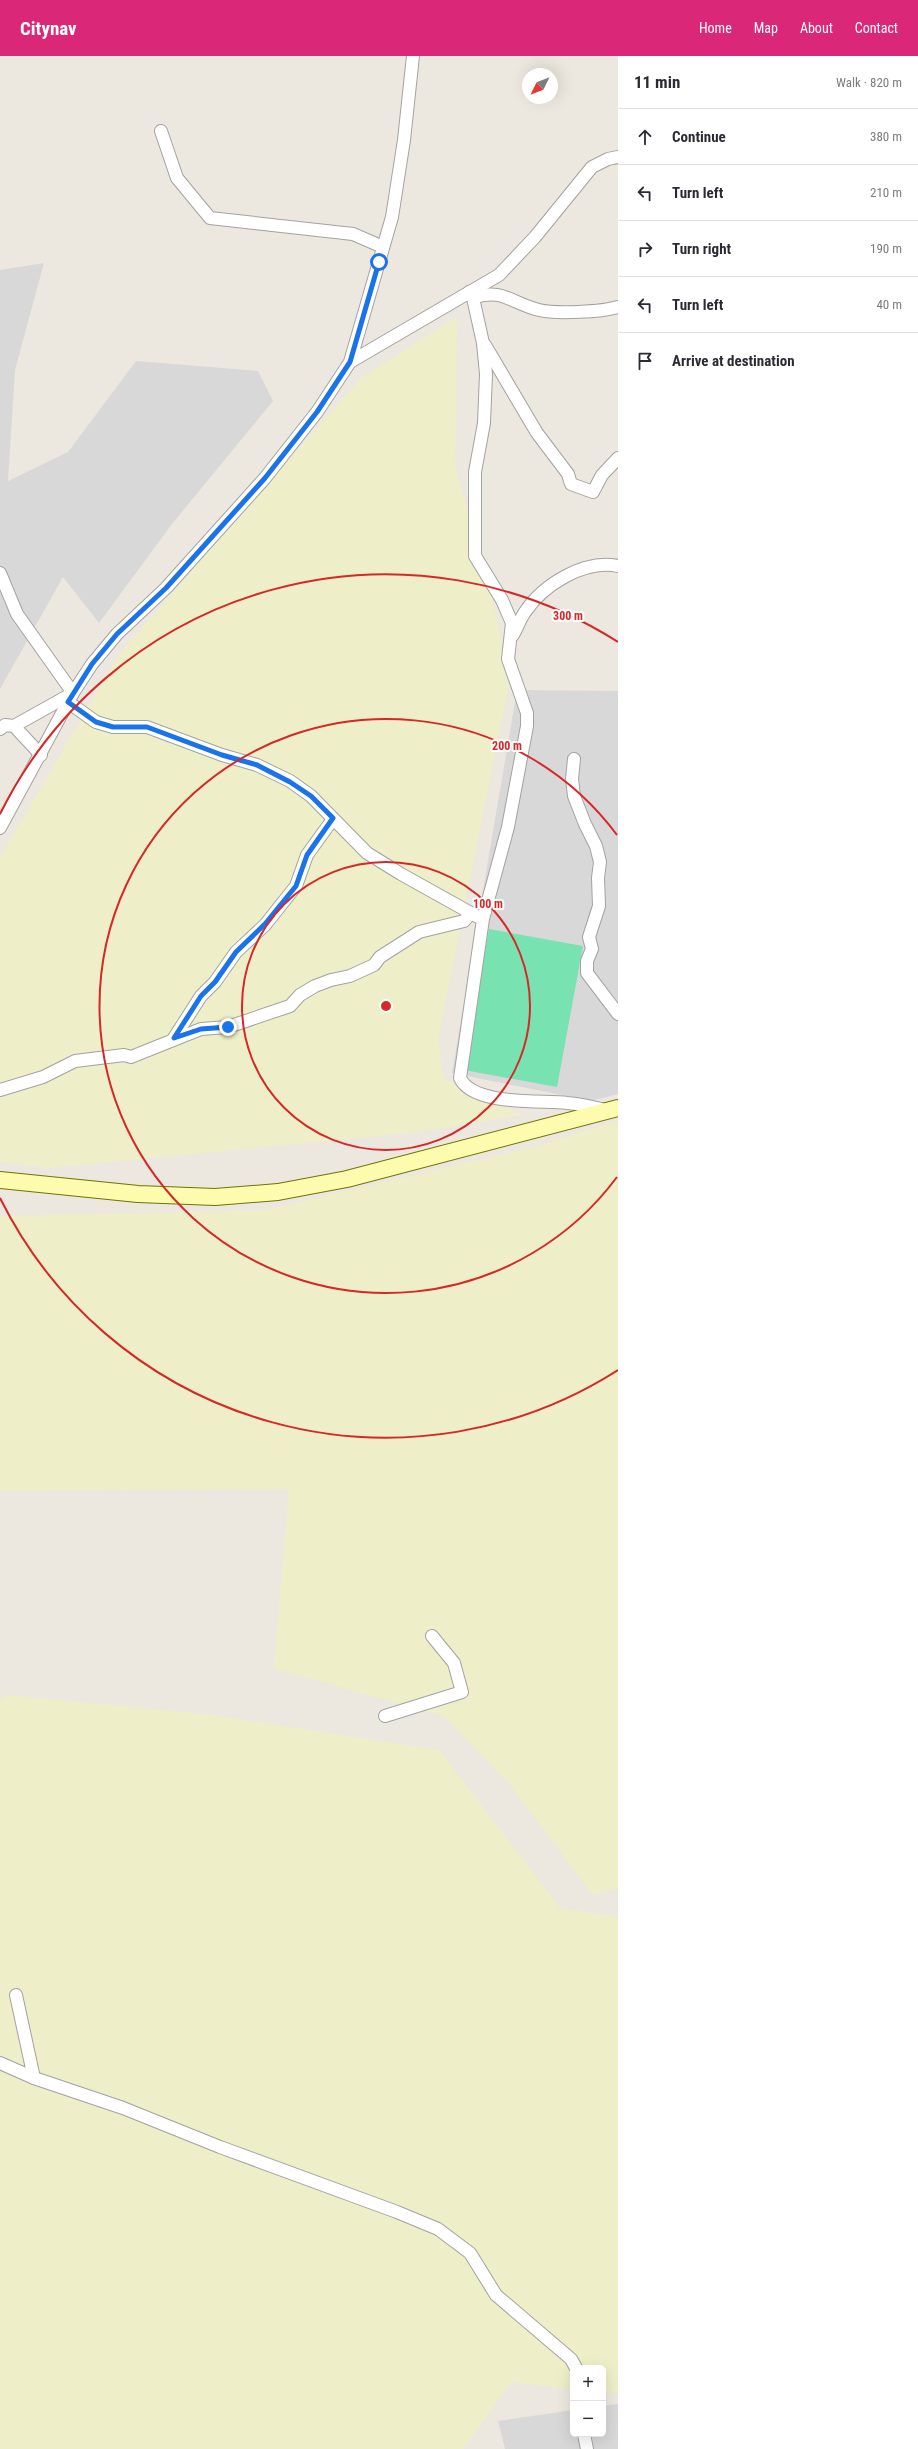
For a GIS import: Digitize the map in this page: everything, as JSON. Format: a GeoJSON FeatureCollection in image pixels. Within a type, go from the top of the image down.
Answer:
{"type":"FeatureCollection","features":[{"type":"Feature","properties":{"kind":"main road"},"geometry":{"type":"LineString","coordinates":[[0,1180],[138,1194],[215,1197],[278,1192],[347,1179],[614,1109]]}},
{"type":"Feature","properties":{"kind":"street"},"geometry":{"type":"LineString","coordinates":[[0,828],[41,755],[70,698],[92,664],[117,634],[166,588],[265,478],[317,412],[350,362],[392,217],[400,168],[413,56]]}},
{"type":"Feature","properties":{"kind":"street"},"geometry":{"type":"LineString","coordinates":[[161,131],[177,178],[210,218],[353,234],[384,247]]}},
{"type":"Feature","properties":{"kind":"street"},"geometry":{"type":"LineString","coordinates":[[350,362],[471,295],[499,275],[509,266],[592,167],[608,159],[618,157]]}},
{"type":"Feature","properties":{"kind":"street"},"geometry":{"type":"LineString","coordinates":[[471,295],[487,293],[502,294],[530,308],[554,311],[603,311],[618,306]]}},
{"type":"Feature","properties":{"kind":"street"},"geometry":{"type":"LineString","coordinates":[[471,295],[483,343],[486,395],[476,472],[475,556],[480,567],[508,612],[512,623],[512,638],[508,659],[527,713],[527,726],[508,827],[483,919],[471,1012],[460,1068],[463,1084],[478,1092],[502,1099],[566,1103],[614,1109]]}},
{"type":"Feature","properties":{"kind":"street"},"geometry":{"type":"LineString","coordinates":[[483,343],[537,433],[568,474],[571,484],[593,492],[602,476],[618,458]]}},
{"type":"Feature","properties":{"kind":"street"},"geometry":{"type":"LineString","coordinates":[[512,638],[525,611],[567,574],[576,570],[602,565],[618,566]]}},
{"type":"Feature","properties":{"kind":"street"},"geometry":{"type":"LineString","coordinates":[[0,573],[17,614],[70,698],[96,722],[113,727],[147,727],[222,755],[257,765],[290,782],[311,796],[367,853],[470,914],[483,919]]}},
{"type":"Feature","properties":{"kind":"street"},"geometry":{"type":"LineString","coordinates":[[0,729],[5,725],[14,726],[70,698]]}},
{"type":"Feature","properties":{"kind":"street"},"geometry":{"type":"LineString","coordinates":[[14,726],[41,755]]}},
{"type":"Feature","properties":{"kind":"street"},"geometry":{"type":"LineString","coordinates":[[574,759],[572,779],[574,796],[585,824],[596,846],[600,862],[598,878],[599,906],[589,937],[592,950],[587,961],[587,973],[618,1014]]}},
{"type":"Feature","properties":{"kind":"street"},"geometry":{"type":"LineString","coordinates":[[174,1038],[201,996],[215,982],[236,952],[265,924],[296,886],[307,855],[333,818]]}},
{"type":"Feature","properties":{"kind":"street"},"geometry":{"type":"LineString","coordinates":[[0,1090],[43,1077],[75,1062],[124,1055],[131,1057],[174,1038],[201,1029],[228,1027],[290,1006],[300,995],[315,986],[331,980],[350,976],[374,965],[380,956],[419,932],[464,921],[470,914]]}},
{"type":"Feature","properties":{"kind":"street"},"geometry":{"type":"LineString","coordinates":[[385,1716],[462,1692],[454,1664],[432,1636]]}},
{"type":"Feature","properties":{"kind":"street"},"geometry":{"type":"LineString","coordinates":[[16,1995],[34,2078]]}},
{"type":"Feature","properties":{"kind":"street"},"geometry":{"type":"LineString","coordinates":[[0,2063],[34,2078],[123,2108],[220,2147],[438,2229],[470,2253],[496,2295],[571,2359],[574,2365]]}},
{"type":"Feature","properties":{"kind":"street"},"geometry":{"type":"LineString","coordinates":[[585,2437],[587,2449]]}},
{"type":"Feature","properties":{"kind":"shaded area"},"geometry":{"type":"Polygon","coordinates":[[[44,263],[15,370],[8,481],[68,452],[136,361],[258,371],[273,401],[172,524],[99,623],[63,577],[0,689],[0,270],[44,263]]]}},
{"type":"Feature","properties":{"kind":"shaded area"},"geometry":{"type":"Polygon","coordinates":[[[517,690],[618,691],[618,1094],[591,1101],[452,1073],[517,690]]]}},
{"type":"Feature","properties":{"kind":"shaded area"},"geometry":{"type":"Polygon","coordinates":[[[618,2404],[618,2449],[505,2449],[498,2421],[570,2410],[570,2437],[606,2437],[606,2406],[618,2404]]]}},
{"type":"Feature","properties":{"kind":"green space"},"geometry":{"type":"Polygon","coordinates":[[[457,317],[455,467],[492,596],[509,682],[438,1040],[443,1078],[522,1115],[417,1132],[49,1168],[0,1162],[0,858],[120,653],[361,378],[457,317]]]}},
{"type":"Feature","properties":{"kind":"green space"},"geometry":{"type":"Polygon","coordinates":[[[489,929],[583,946],[557,1087],[464,1070],[489,929]]]}},
{"type":"Feature","properties":{"kind":"green space"},"geometry":{"type":"Polygon","coordinates":[[[618,1121],[618,1889],[592,1894],[508,1782],[443,1716],[274,1668],[289,1489],[0,1491],[0,1216],[266,1210],[537,1146],[618,1121]]]}},
{"type":"Feature","properties":{"kind":"green space"},"geometry":{"type":"Polygon","coordinates":[[[7,1695],[213,1715],[439,1750],[560,1908],[618,1917],[618,2394],[606,2392],[606,2365],[570,2365],[570,2389],[511,2382],[463,2449],[0,2449],[0,1699],[7,1695]]]}},
{"type":"Feature","properties":{"kind":"route"},"geometry":{"type":"LineString","coordinates":[[228,1027],[201,1029],[174,1038],[201,996],[215,982],[236,952],[265,924],[296,886],[307,855],[333,818],[311,796],[290,782],[257,765],[222,755],[197,744],[147,727],[113,727],[96,722],[68,702],[92,664],[117,634],[166,588],[265,478],[317,412],[350,362],[363,322],[379,262]]}}]}
